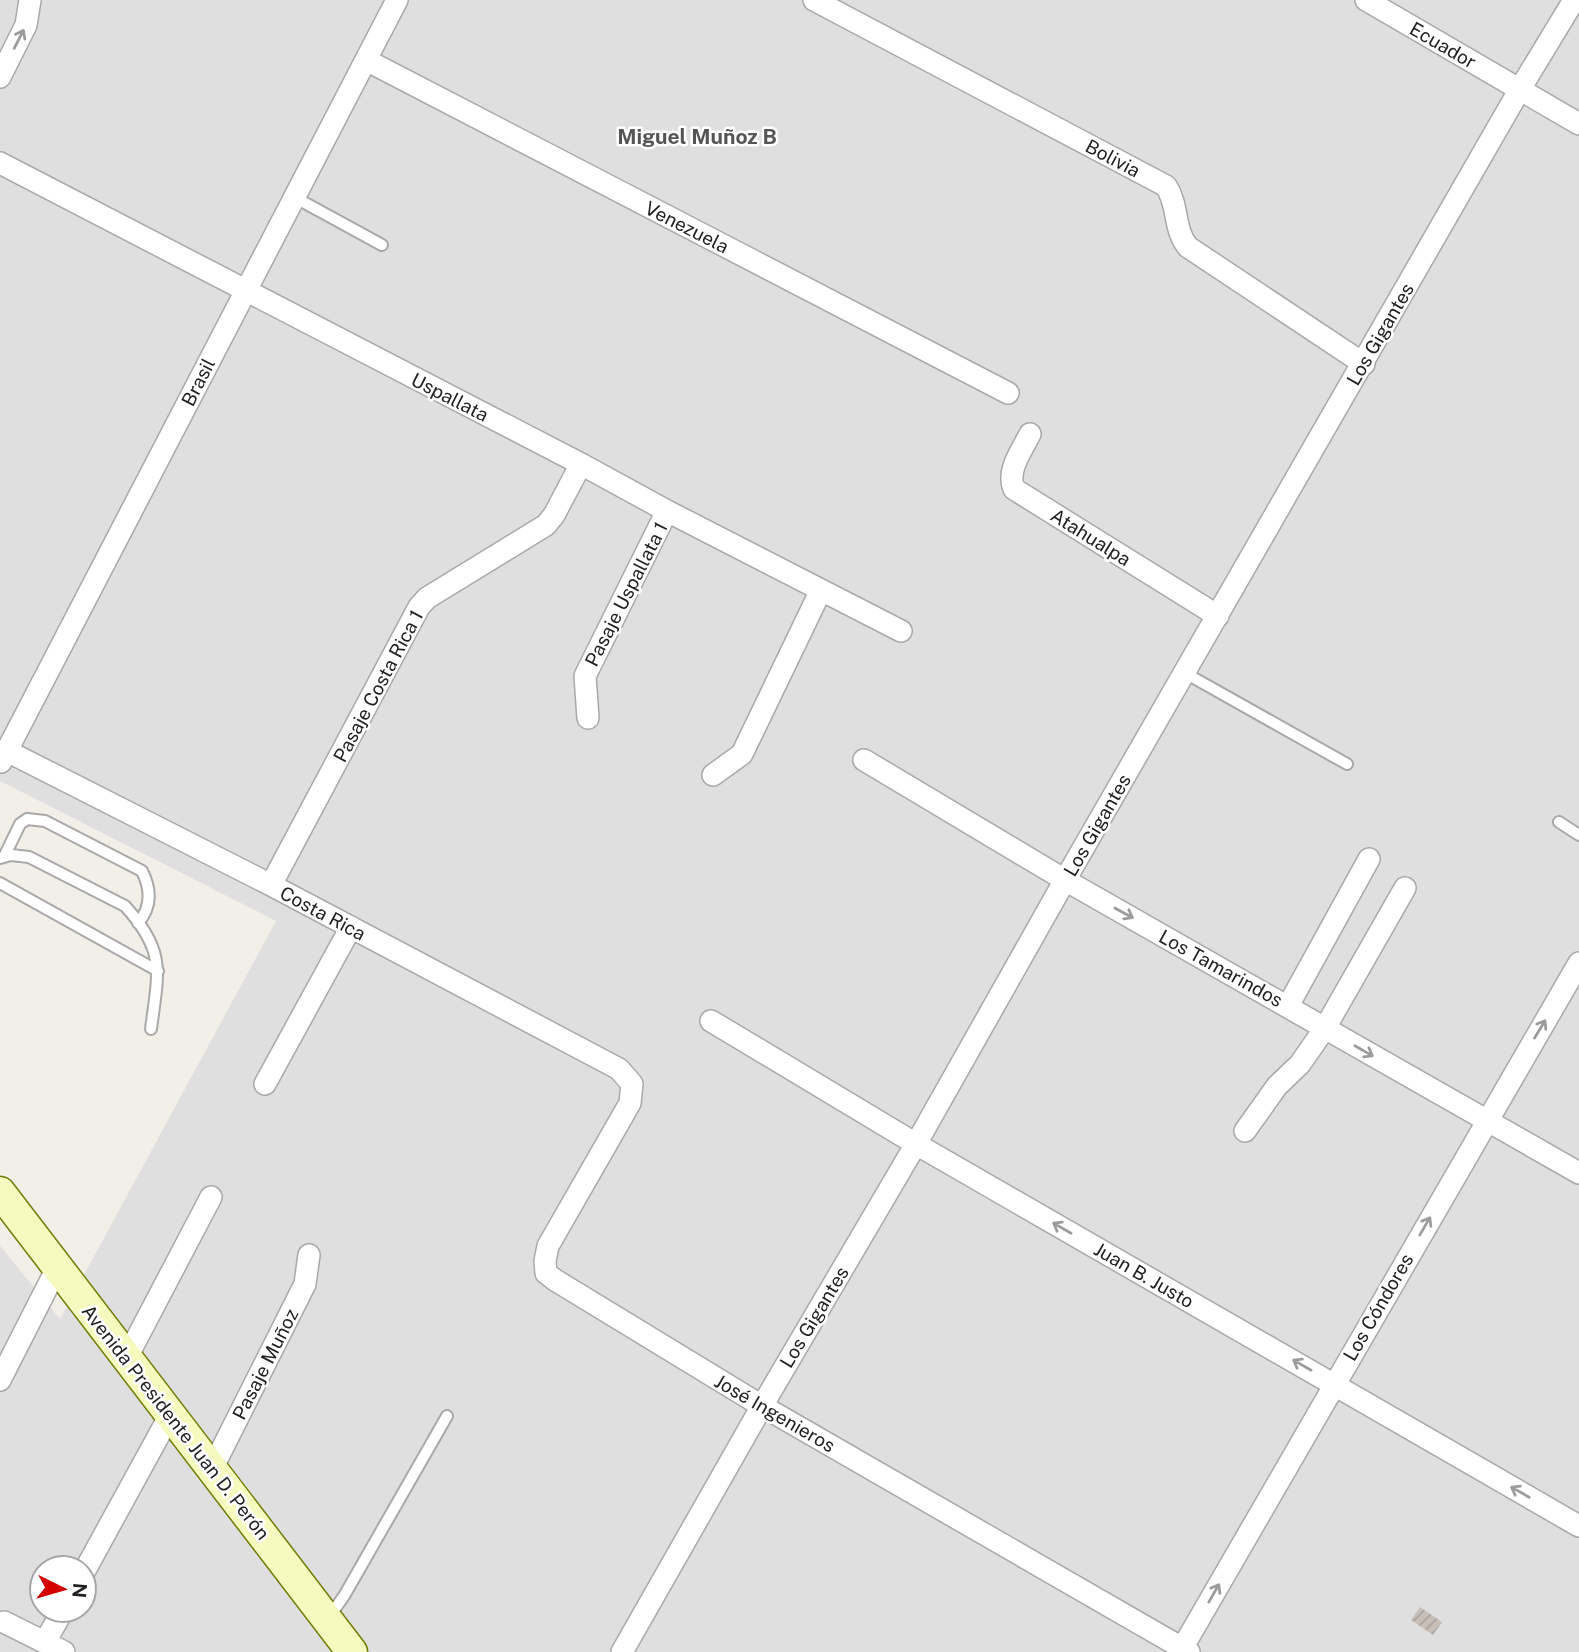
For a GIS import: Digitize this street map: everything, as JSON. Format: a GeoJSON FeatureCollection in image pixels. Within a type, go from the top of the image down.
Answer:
{"type":"FeatureCollection","features":[{"type":"Feature","properties":{"kind":"main road","name":"Avenida Presidente Juan D. Perón"},"geometry":{"type":"LineString","coordinates":[[0,1192],[327,1619],[346,1649]]}},
{"type":"Feature","properties":{"kind":"street"},"geometry":{"type":"LineString","coordinates":[[0,76],[26,25],[30,0]]}},
{"type":"Feature","properties":{"kind":"street","name":"Brasil"},"geometry":{"type":"LineString","coordinates":[[4,758],[397,0]]}},
{"type":"Feature","properties":{"kind":"street","name":"Bolivia"},"geometry":{"type":"LineString","coordinates":[[814,0],[1166,186],[1171,194],[1178,231],[1188,247],[1364,364]]}},
{"type":"Feature","properties":{"kind":"street","name":"Ecuador"},"geometry":{"type":"LineString","coordinates":[[1366,0],[1579,124]]}},
{"type":"Feature","properties":{"kind":"street","name":"Los Gigantes"},"geometry":{"type":"LineString","coordinates":[[622,1652],[1520,89],[1574,0]]}},
{"type":"Feature","properties":{"kind":"street","name":"Venezuela"},"geometry":{"type":"LineString","coordinates":[[366,60],[1008,393]]}},
{"type":"Feature","properties":{"kind":"street","name":"Uspallata"},"geometry":{"type":"LineString","coordinates":[[0,163],[901,631]]}},
{"type":"Feature","properties":{"kind":"street","name":"Atahualpa"},"geometry":{"type":"LineString","coordinates":[[1030,434],[1012,471],[1011,482],[1014,489],[1218,616]]}},
{"type":"Feature","properties":{"kind":"street","name":"Pasaje Costa Rica 1"},"geometry":{"type":"LineString","coordinates":[[271,885],[419,607],[428,598],[546,525],[581,464]]}},
{"type":"Feature","properties":{"kind":"street","name":"Pasaje Uspallata 1"},"geometry":{"type":"LineString","coordinates":[[588,718],[585,676],[667,511]]}},
{"type":"Feature","properties":{"kind":"street"},"geometry":{"type":"LineString","coordinates":[[713,775],[742,754],[821,590]]}},
{"type":"Feature","properties":{"kind":"street","name":"Costa Rica"},"geometry":{"type":"LineString","coordinates":[[4,758],[271,885],[619,1069],[632,1084]]}},
{"type":"Feature","properties":{"kind":"street","name":"Los Tamarindos"},"geometry":{"type":"LineString","coordinates":[[864,760],[1065,880],[1579,1173]]}},
{"type":"Feature","properties":{"kind":"street"},"geometry":{"type":"LineString","coordinates":[[1288,1006],[1369,859]]}},
{"type":"Feature","properties":{"kind":"street"},"geometry":{"type":"LineString","coordinates":[[1245,1131],[1277,1086],[1300,1064],[1325,1028],[1405,888]]}},
{"type":"Feature","properties":{"kind":"street"},"geometry":{"type":"LineString","coordinates":[[265,1084],[351,927]]}},
{"type":"Feature","properties":{"kind":"street","name":"Los Cóndores"},"geometry":{"type":"LineString","coordinates":[[1184,1651],[1334,1384],[1579,963]]}},
{"type":"Feature","properties":{"kind":"street","name":"Juan B. Justo"},"geometry":{"type":"LineString","coordinates":[[711,1021],[916,1144],[1579,1526]]}},
{"type":"Feature","properties":{"kind":"street","name":"José Ingenieros"},"geometry":{"type":"LineString","coordinates":[[632,1084],[630,1103],[548,1246],[546,1273],[762,1406],[1184,1651]]}},
{"type":"Feature","properties":{"kind":"street"},"geometry":{"type":"LineString","coordinates":[[126,1359],[211,1197]]}},
{"type":"Feature","properties":{"kind":"street","name":"Pasaje Muñoz"},"geometry":{"type":"LineString","coordinates":[[212,1469],[304,1284],[309,1255]]}},
{"type":"Feature","properties":{"kind":"street"},"geometry":{"type":"LineString","coordinates":[[0,1380],[57,1268]]}},
{"type":"Feature","properties":{"kind":"street"},"geometry":{"type":"LineString","coordinates":[[94,1554],[170,1415]]}},
{"type":"Feature","properties":{"kind":"street"},"geometry":{"type":"LineString","coordinates":[[4,1622],[55,1647],[60,1624]]}},
{"type":"Feature","properties":{"kind":"lane"},"geometry":{"type":"LineString","coordinates":[[294,197],[382,245]]}},
{"type":"Feature","properties":{"kind":"lane"},"geometry":{"type":"LineString","coordinates":[[1185,673],[1347,764]]}},
{"type":"Feature","properties":{"kind":"lane"},"geometry":{"type":"LineString","coordinates":[[2,858],[20,824],[27,819],[45,821],[142,871],[150,887],[145,915],[138,923]]}},
{"type":"Feature","properties":{"kind":"lane"},"geometry":{"type":"LineString","coordinates":[[1559,822],[1579,835]]}},
{"type":"Feature","properties":{"kind":"lane"},"geometry":{"type":"LineString","coordinates":[[2,858],[29,857],[125,906],[153,945],[158,962],[150,1029]]}},
{"type":"Feature","properties":{"kind":"lane"},"geometry":{"type":"LineString","coordinates":[[0,883],[158,971]]}},
{"type":"Feature","properties":{"kind":"lane"},"geometry":{"type":"LineString","coordinates":[[327,1619],[344,1596],[447,1416]]}},
{"type":"Feature","properties":{"kind":"shaded area"},"geometry":{"type":"Polygon","coordinates":[[[0,0],[1579,0],[1579,1652],[0,1652],[0,1246],[60,1319],[276,921],[0,781],[0,0]]]}},
{"type":"Feature","properties":{"kind":"building"},"geometry":{"type":"Polygon","coordinates":[[[1420,1607],[1442,1622],[1433,1635],[1411,1620],[1420,1607]]]}},
{"type":"Feature","properties":{"kind":"district","name":"Miguel Muñoz B"},"geometry":{"type":"Point","coordinates":[697,137]}}]}
